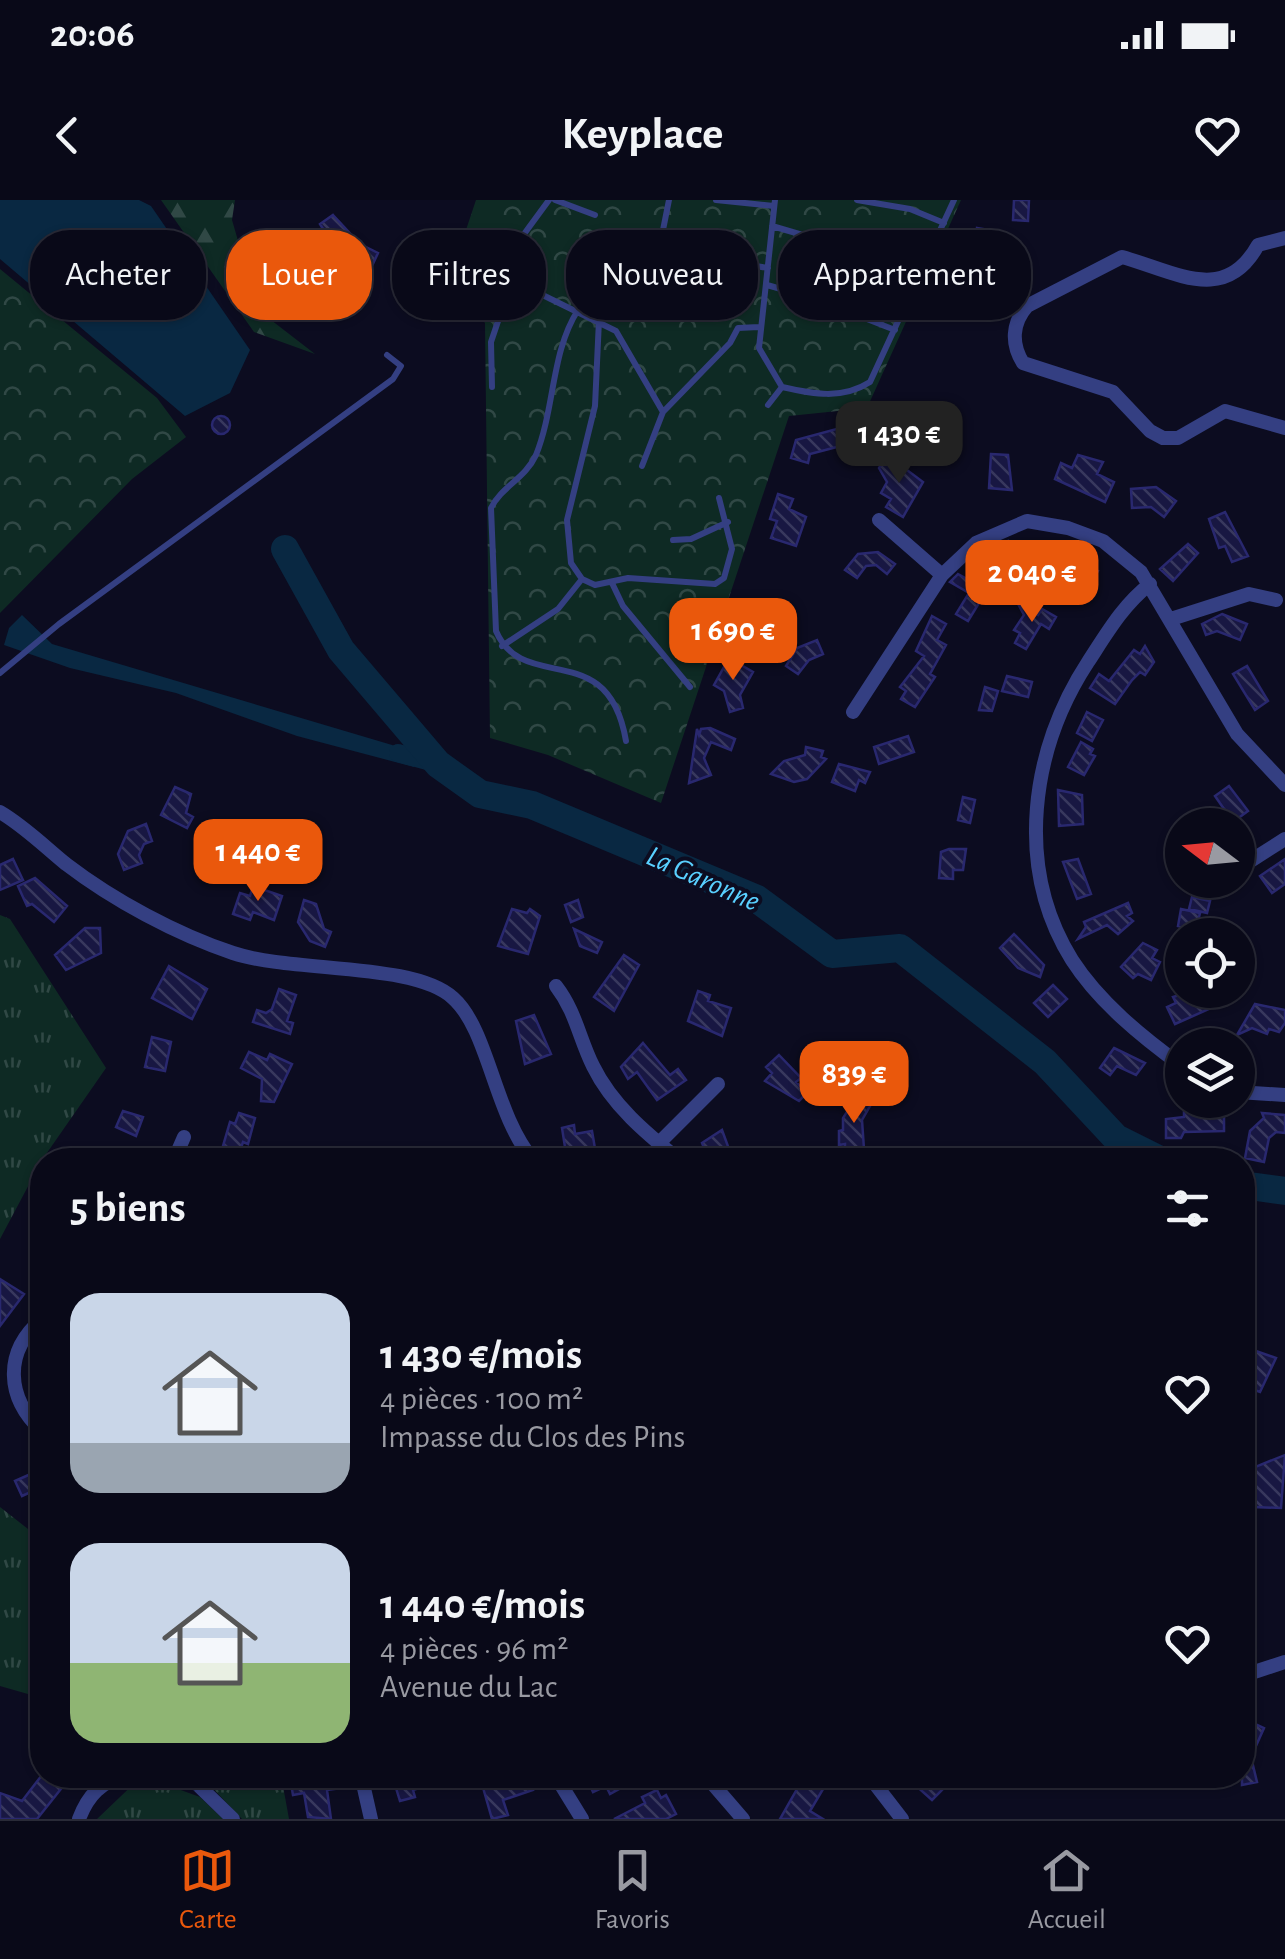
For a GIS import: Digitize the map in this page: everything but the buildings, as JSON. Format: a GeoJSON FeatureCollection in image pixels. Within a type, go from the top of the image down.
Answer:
{"type":"FeatureCollection","features":[{"type":"Feature","properties":{"kind":"street"},"geometry":{"type":"LineString","coordinates":[[1285,238],[1258,245],[1248,265],[1229,280],[1212,282],[1122,257],[1027,306],[1018,316],[1014,334],[1015,350],[1023,363],[1114,392],[1150,431],[1163,438],[1178,438],[1225,411],[1285,428]]}},
{"type":"Feature","properties":{"kind":"street"},"geometry":{"type":"LineString","coordinates":[[879,520],[942,575]]}},
{"type":"Feature","properties":{"kind":"street"},"geometry":{"type":"LineString","coordinates":[[853,712],[942,575],[976,543],[1027,521],[1068,528],[1103,541],[1128,559],[1150,584],[1237,734],[1285,785]]}},
{"type":"Feature","properties":{"kind":"street"},"geometry":{"type":"LineString","coordinates":[[1150,584],[1129,601],[1053,725],[1040,778],[1036,833],[1053,917],[1072,960],[1122,1018],[1165,1052]]}},
{"type":"Feature","properties":{"kind":"street"},"geometry":{"type":"LineString","coordinates":[[1171,619],[1249,594],[1276,600]]}},
{"type":"Feature","properties":{"kind":"street"},"geometry":{"type":"LineString","coordinates":[[0,812],[81,874],[206,942],[287,966],[410,976],[441,988],[467,1014],[500,1106],[526,1148]]}},
{"type":"Feature","properties":{"kind":"street"},"geometry":{"type":"LineString","coordinates":[[1255,858],[1285,839]]}},
{"type":"Feature","properties":{"kind":"street"},"geometry":{"type":"LineString","coordinates":[[556,986],[573,1008],[593,1066],[618,1104],[664,1148]]}},
{"type":"Feature","properties":{"kind":"street"},"geometry":{"type":"LineString","coordinates":[[658,1143],[718,1084]]}},
{"type":"Feature","properties":{"kind":"street"},"geometry":{"type":"LineString","coordinates":[[1255,1093],[1285,1095]]}},
{"type":"Feature","properties":{"kind":"street"},"geometry":{"type":"LineString","coordinates":[[179,1148],[184,1137]]}},
{"type":"Feature","properties":{"kind":"street"},"geometry":{"type":"LineString","coordinates":[[30,1329],[14,1357],[13,1385],[22,1412],[30,1420]]}},
{"type":"Feature","properties":{"kind":"street"},"geometry":{"type":"LineString","coordinates":[[1255,1672],[1285,1662]]}},
{"type":"Feature","properties":{"kind":"street"},"geometry":{"type":"LineString","coordinates":[[79,1819],[86,1799],[99,1788]]}},
{"type":"Feature","properties":{"kind":"street"},"geometry":{"type":"LineString","coordinates":[[201,1788],[233,1819]]}},
{"type":"Feature","properties":{"kind":"street"},"geometry":{"type":"LineString","coordinates":[[364,1788],[371,1819]]}},
{"type":"Feature","properties":{"kind":"street"},"geometry":{"type":"LineString","coordinates":[[562,1788],[579,1818]]}},
{"type":"Feature","properties":{"kind":"street"},"geometry":{"type":"LineString","coordinates":[[717,1788],[744,1819]]}},
{"type":"Feature","properties":{"kind":"street"},"geometry":{"type":"LineString","coordinates":[[878,1788],[902,1819]]}},
{"type":"Feature","properties":{"kind":"lane"},"geometry":{"type":"LineString","coordinates":[[528,230],[552,200],[596,216]]}},
{"type":"Feature","properties":{"kind":"lane"},"geometry":{"type":"LineString","coordinates":[[669,200],[659,250],[768,268]]}},
{"type":"Feature","properties":{"kind":"lane"},"geometry":{"type":"LineString","coordinates":[[716,200],[774,203],[758,348],[782,386],[829,396],[856,391],[870,382],[899,320]]}},
{"type":"Feature","properties":{"kind":"lane"},"geometry":{"type":"LineString","coordinates":[[857,200],[910,209],[944,222]]}},
{"type":"Feature","properties":{"kind":"lane"},"geometry":{"type":"LineString","coordinates":[[940,230],[954,200]]}},
{"type":"Feature","properties":{"kind":"lane"},"geometry":{"type":"LineString","coordinates":[[772,226],[786,230]]}},
{"type":"Feature","properties":{"kind":"lane"},"geometry":{"type":"LineString","coordinates":[[766,285],[816,299],[894,330]]}},
{"type":"Feature","properties":{"kind":"lane"},"geometry":{"type":"LineString","coordinates":[[492,387],[491,342],[498,320]]}},
{"type":"Feature","properties":{"kind":"lane"},"geometry":{"type":"LineString","coordinates":[[572,320],[563,334],[559,369],[535,456],[517,484],[498,494],[491,508],[496,632],[502,646],[527,666],[546,664],[573,670],[605,692],[621,710],[626,741]]}},
{"type":"Feature","properties":{"kind":"lane"},"geometry":{"type":"LineString","coordinates":[[599,320],[616,332],[663,412]]}},
{"type":"Feature","properties":{"kind":"lane"},"geometry":{"type":"LineString","coordinates":[[599,320],[595,406],[567,520],[571,563],[582,579],[594,585],[628,578],[715,584],[730,566],[728,522],[719,498]]}},
{"type":"Feature","properties":{"kind":"lane"},"geometry":{"type":"LineString","coordinates":[[642,466],[663,412],[730,343],[738,328],[759,327]]}},
{"type":"Feature","properties":{"kind":"lane"},"geometry":{"type":"LineString","coordinates":[[0,673],[393,379],[402,366],[388,355]]}},
{"type":"Feature","properties":{"kind":"lane"},"geometry":{"type":"LineString","coordinates":[[768,405],[782,386]]}},
{"type":"Feature","properties":{"kind":"lane"},"geometry":{"type":"LineString","coordinates":[[673,540],[691,540],[728,522]]}},
{"type":"Feature","properties":{"kind":"lane"},"geometry":{"type":"LineString","coordinates":[[502,646],[558,610],[582,579]]}},
{"type":"Feature","properties":{"kind":"lane"},"geometry":{"type":"LineString","coordinates":[[612,583],[622,606],[690,686]]}},
{"type":"Feature","properties":{"kind":"green space"},"geometry":{"type":"Polygon","coordinates":[[[161,200],[235,200],[235,230],[226,230],[226,292],[206,264],[206,230],[182,230],[161,200]]]}},
{"type":"Feature","properties":{"kind":"green space"},"geometry":{"type":"Polygon","coordinates":[[[476,200],[961,200],[947,230],[778,230],[778,320],[907,320],[867,408],[789,416],[661,803],[548,755],[490,738],[483,320],[546,320],[546,230],[466,230],[476,200]]]}},
{"type":"Feature","properties":{"kind":"green space"},"geometry":{"type":"Polygon","coordinates":[[[0,269],[30,294],[30,320],[62,320],[157,398],[186,437],[132,479],[0,613],[0,269]]]}},
{"type":"Feature","properties":{"kind":"green space"},"geometry":{"type":"Polygon","coordinates":[[[246,320],[271,320],[315,354],[254,332],[246,320]]]}},
{"type":"Feature","properties":{"kind":"green space"},"geometry":{"type":"Polygon","coordinates":[[[0,915],[10,919],[106,1068],[50,1148],[30,1148],[30,1183],[0,1239],[0,915]]]}},
{"type":"Feature","properties":{"kind":"green space"},"geometry":{"type":"Polygon","coordinates":[[[0,1507],[30,1531],[30,1695],[0,1686],[0,1507]]]}},
{"type":"Feature","properties":{"kind":"green space"},"geometry":{"type":"Polygon","coordinates":[[[129,1788],[175,1788],[200,1797],[223,1819],[97,1819],[129,1788]]]}},
{"type":"Feature","properties":{"kind":"green space"},"geometry":{"type":"Polygon","coordinates":[[[213,1788],[283,1788],[289,1819],[242,1819],[213,1788]]]}},
{"type":"Feature","properties":{"kind":"water"},"geometry":{"type":"Polygon","coordinates":[[[0,200],[139,200],[151,206],[168,230],[30,230],[30,284],[0,259],[0,200]]]}},
{"type":"Feature","properties":{"kind":"water"},"geometry":{"type":"Polygon","coordinates":[[[206,286],[250,350],[230,393],[185,416],[72,320],[206,320],[206,286]]]}},
{"type":"Feature","properties":{"kind":"water"},"geometry":{"type":"Polygon","coordinates":[[[289,546],[319,587],[298,598],[281,551],[289,546]]]}},
{"type":"Feature","properties":{"kind":"water"},"geometry":{"type":"Polygon","coordinates":[[[22,615],[52,644],[419,753],[414,767],[297,736],[176,693],[70,668],[4,645],[9,628],[22,615]]]}},
{"type":"Feature","properties":{"kind":"waterway","name":"La Garonne"},"geometry":{"type":"LineString","coordinates":[[285,549],[341,650],[438,764],[480,794],[532,805],[757,899],[832,954],[900,948],[1045,1062],[1116,1138],[1136,1148]]}},
{"type":"Feature","properties":{"kind":"waterway"},"geometry":{"type":"LineString","coordinates":[[398,753],[438,764]]}},
{"type":"Feature","properties":{"kind":"waterway","name":"La Garonne"},"geometry":{"type":"LineString","coordinates":[[1255,1187],[1285,1191]]}}]}
